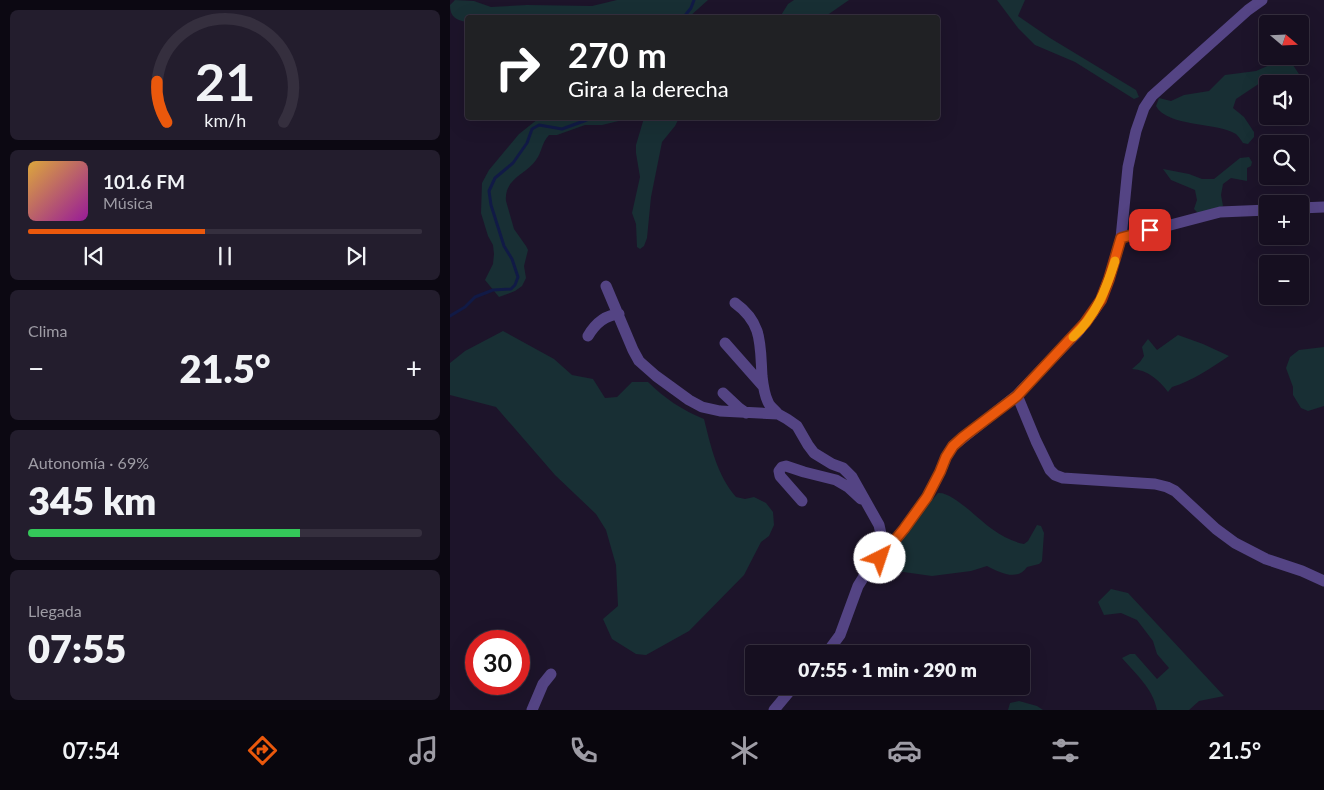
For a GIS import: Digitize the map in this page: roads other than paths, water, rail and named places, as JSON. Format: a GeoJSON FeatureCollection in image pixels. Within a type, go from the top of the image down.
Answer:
{"type":"FeatureCollection","features":[{"type":"Feature","properties":{"kind":"street"},"geometry":{"type":"LineString","coordinates":[[873,562],[886,552],[927,497],[953,446],[1017,396],[1062,346],[1077,334],[1092,314],[1101,300],[1121,238],[1128,167],[1136,131],[1144,108],[1152,96],[1178,72],[1248,10],[1262,0]]}},
{"type":"Feature","properties":{"kind":"street"},"geometry":{"type":"LineString","coordinates":[[1309,208],[1324,207]]}},
{"type":"Feature","properties":{"kind":"street"},"geometry":{"type":"LineString","coordinates":[[1121,238],[1220,212],[1259,210]]}},
{"type":"Feature","properties":{"kind":"street"},"geometry":{"type":"LineString","coordinates":[[606,286],[639,361],[656,376],[702,407],[746,413],[778,414]]}},
{"type":"Feature","properties":{"kind":"street"},"geometry":{"type":"LineString","coordinates":[[735,303],[748,314],[756,327],[760,339],[763,386],[769,404],[778,414],[797,426],[814,453],[832,464],[843,468],[852,477],[880,525],[881,534],[873,562],[858,586],[840,635],[833,645]]}},
{"type":"Feature","properties":{"kind":"street"},"geometry":{"type":"LineString","coordinates":[[588,336],[601,321],[613,314],[619,314]]}},
{"type":"Feature","properties":{"kind":"street"},"geometry":{"type":"LineString","coordinates":[[725,342],[763,386]]}},
{"type":"Feature","properties":{"kind":"street"},"geometry":{"type":"LineString","coordinates":[[723,393],[746,413]]}},
{"type":"Feature","properties":{"kind":"street"},"geometry":{"type":"LineString","coordinates":[[1017,396],[1036,441],[1050,470],[1055,475],[1063,478],[1155,484],[1167,487],[1175,491],[1234,543],[1266,559],[1324,580]]}},
{"type":"Feature","properties":{"kind":"street"},"geometry":{"type":"LineString","coordinates":[[802,500],[780,476],[779,471],[782,467],[786,466],[836,480],[848,487],[867,503]]}},
{"type":"Feature","properties":{"kind":"street"},"geometry":{"type":"LineString","coordinates":[[532,710],[543,684],[551,674]]}},
{"type":"Feature","properties":{"kind":"street"},"geometry":{"type":"LineString","coordinates":[[774,710],[786,695]]}},
{"type":"Feature","properties":{"kind":"waterway"},"geometry":{"type":"LineString","coordinates":[[685,15],[694,0]]}},
{"type":"Feature","properties":{"kind":"waterway"},"geometry":{"type":"LineString","coordinates":[[450,316],[465,307],[475,297],[493,290],[511,289],[518,277],[512,259],[504,246],[491,205],[489,191],[495,178],[513,163],[527,143],[532,129],[539,125],[562,129],[586,120]]}}]}
